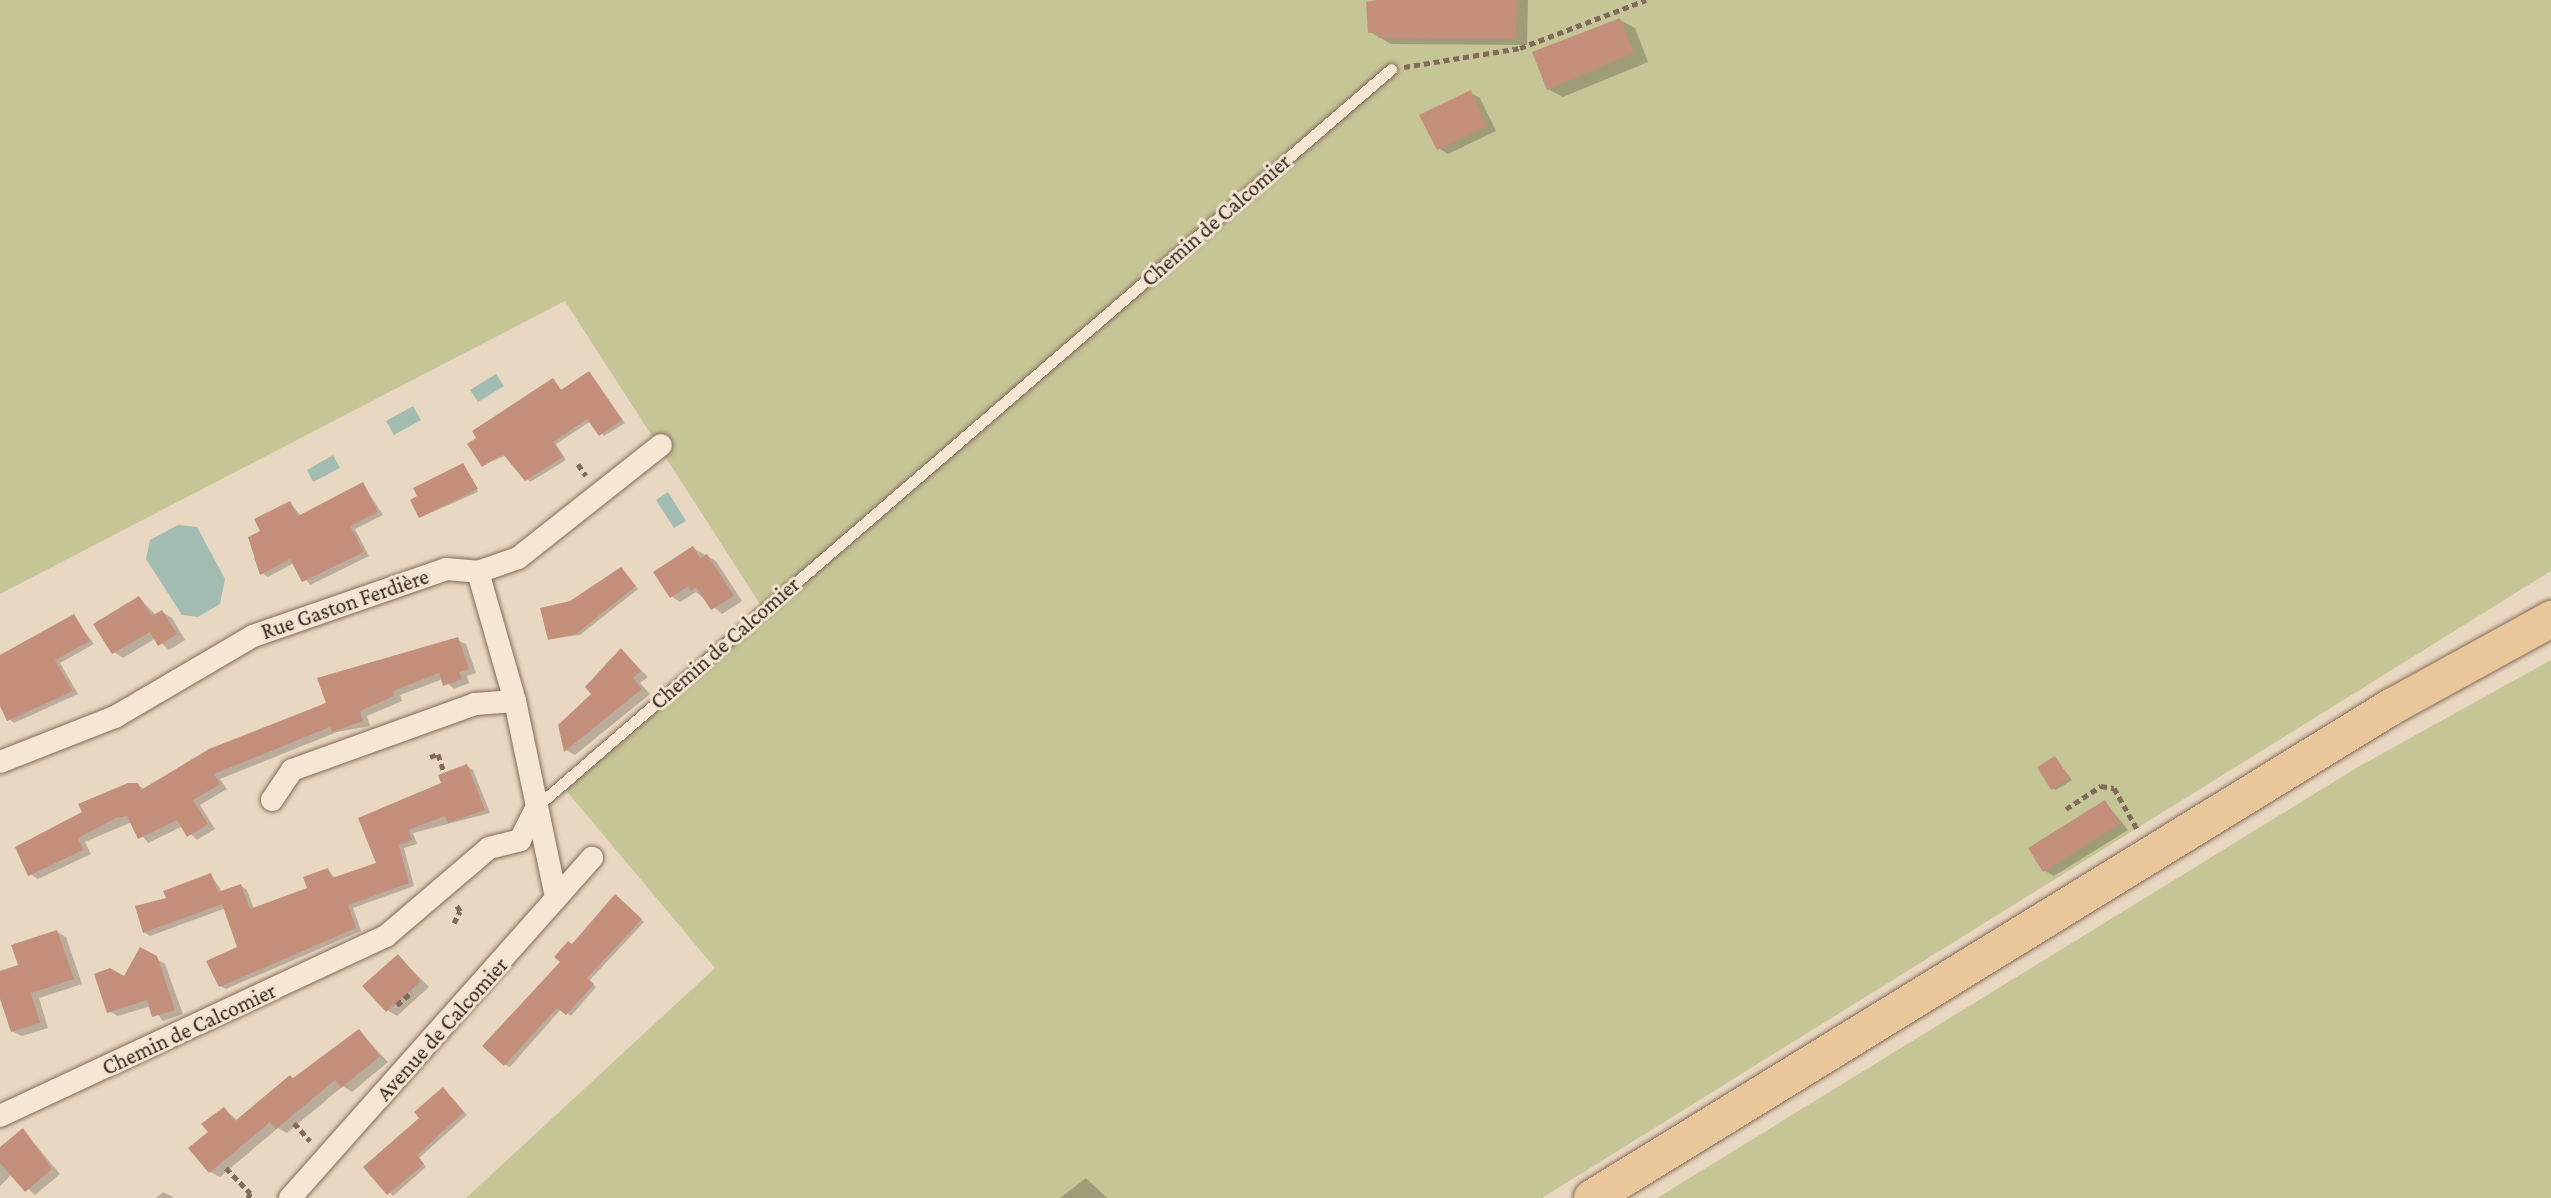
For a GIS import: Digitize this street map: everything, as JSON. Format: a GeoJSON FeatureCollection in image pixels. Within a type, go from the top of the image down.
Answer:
{"type":"FeatureCollection","features":[{"type":"Feature","properties":{"kind":"main road"},"geometry":{"type":"LineString","coordinates":[[1592,1198],[2152,851],[2391,707],[2551,619]]}},
{"type":"Feature","properties":{"kind":"street","name":"Rue Gaston Ferdière"},"geometry":{"type":"LineString","coordinates":[[0,762],[115,717],[253,636],[446,569],[478,572],[518,558],[661,445]]}},
{"type":"Feature","properties":{"kind":"street"},"geometry":{"type":"LineString","coordinates":[[478,572],[515,701],[556,898]]}},
{"type":"Feature","properties":{"kind":"street"},"geometry":{"type":"LineString","coordinates":[[272,800],[292,770],[475,704],[515,701]]}},
{"type":"Feature","properties":{"kind":"street","name":"Chemin de Calcomier"},"geometry":{"type":"LineString","coordinates":[[0,1116],[386,936],[489,848],[520,840],[537,806]]}},
{"type":"Feature","properties":{"kind":"street","name":"Avenue de Calcomier"},"geometry":{"type":"LineString","coordinates":[[290,1198],[592,858]]}},
{"type":"Feature","properties":{"kind":"lane","name":"Chemin de Calcomier"},"geometry":{"type":"LineString","coordinates":[[537,806],[1391,69]]}},
{"type":"Feature","properties":{"kind":"path"},"geometry":{"type":"LineString","coordinates":[[1391,69],[1520,48],[1646,0]]}},
{"type":"Feature","properties":{"kind":"path"},"geometry":{"type":"LineString","coordinates":[[578,464],[586,476]]}},
{"type":"Feature","properties":{"kind":"path"},"geometry":{"type":"LineString","coordinates":[[430,757],[438,754],[444,772]]}},
{"type":"Feature","properties":{"kind":"path"},"geometry":{"type":"LineString","coordinates":[[2066,809],[2101,786],[2114,788],[2152,851]]}},
{"type":"Feature","properties":{"kind":"path"},"geometry":{"type":"LineString","coordinates":[[397,1005],[407,994]]}},
{"type":"Feature","properties":{"kind":"path"},"geometry":{"type":"LineString","coordinates":[[294,1123],[310,1141]]}},
{"type":"Feature","properties":{"kind":"path"},"geometry":{"type":"LineString","coordinates":[[226,1168],[250,1193],[248,1198]]}},
{"type":"Feature","properties":{"kind":"shaded area"},"geometry":{"type":"Polygon","coordinates":[[[0,0],[2551,0],[2551,571],[1542,1198],[466,1198],[715,968],[559,782],[760,604],[565,301],[0,594],[0,0]]]}},
{"type":"Feature","properties":{"kind":"shaded area"},"geometry":{"type":"Polygon","coordinates":[[[496,374],[504,386],[478,402],[470,390],[496,374]]]}},
{"type":"Feature","properties":{"kind":"shaded area"},"geometry":{"type":"Polygon","coordinates":[[[413,406],[421,420],[394,435],[386,421],[413,406]]]}},
{"type":"Feature","properties":{"kind":"shaded area"},"geometry":{"type":"Polygon","coordinates":[[[333,455],[340,468],[313,482],[307,470],[333,455]]]}},
{"type":"Feature","properties":{"kind":"shaded area"},"geometry":{"type":"Polygon","coordinates":[[[668,492],[686,521],[674,528],[656,500],[668,492]]]}},
{"type":"Feature","properties":{"kind":"shaded area"},"geometry":{"type":"Polygon","coordinates":[[[178,525],[197,527],[225,579],[220,604],[198,617],[182,615],[146,559],[150,540],[178,525]]]}},
{"type":"Feature","properties":{"kind":"shaded area"},"geometry":{"type":"Polygon","coordinates":[[[2551,660],[2551,1198],[1657,1198],[2358,767],[2551,660]]]}},
{"type":"Feature","properties":{"kind":"building"},"geometry":{"type":"Polygon","coordinates":[[[1517,0],[1516,39],[1378,38],[1378,33],[1368,33],[1366,2],[1517,0]]]}},
{"type":"Feature","properties":{"kind":"building"},"geometry":{"type":"Polygon","coordinates":[[[1620,18],[1634,53],[1547,90],[1532,52],[1620,18]]]}},
{"type":"Feature","properties":{"kind":"building"},"geometry":{"type":"Polygon","coordinates":[[[1471,90],[1487,126],[1437,150],[1419,115],[1471,90]]]}},
{"type":"Feature","properties":{"kind":"building"},"geometry":{"type":"Polygon","coordinates":[[[589,371],[622,420],[599,436],[587,419],[553,442],[563,457],[525,481],[503,454],[482,467],[467,444],[476,438],[472,431],[553,378],[561,390],[589,371]]]}},
{"type":"Feature","properties":{"kind":"building"},"geometry":{"type":"Polygon","coordinates":[[[463,463],[478,489],[419,518],[410,500],[417,496],[413,488],[463,463]]]}},
{"type":"Feature","properties":{"kind":"building"},"geometry":{"type":"Polygon","coordinates":[[[363,482],[378,512],[350,526],[364,552],[302,582],[290,559],[260,575],[248,537],[260,531],[254,519],[290,501],[298,516],[363,482]]]}},
{"type":"Feature","properties":{"kind":"building"},"geometry":{"type":"Polygon","coordinates":[[[693,546],[700,558],[707,554],[734,596],[711,610],[696,587],[691,591],[688,586],[670,598],[653,572],[693,546]]]}},
{"type":"Feature","properties":{"kind":"building"},"geometry":{"type":"Polygon","coordinates":[[[621,567],[636,586],[576,634],[548,640],[540,608],[570,601],[621,567]]]}},
{"type":"Feature","properties":{"kind":"building"},"geometry":{"type":"Polygon","coordinates":[[[139,596],[152,616],[162,610],[177,634],[158,646],[150,632],[112,654],[93,624],[139,596]]]}},
{"type":"Feature","properties":{"kind":"building"},"geometry":{"type":"Polygon","coordinates":[[[74,614],[90,641],[55,660],[73,691],[7,721],[0,706],[0,655],[74,614]]]}},
{"type":"Feature","properties":{"kind":"building"},"geometry":{"type":"Polygon","coordinates":[[[458,637],[469,669],[459,672],[462,679],[443,686],[439,673],[393,691],[394,696],[360,711],[363,721],[332,732],[330,727],[214,774],[220,784],[193,800],[208,824],[187,837],[177,820],[138,839],[127,816],[116,818],[78,838],[83,850],[28,876],[15,847],[82,812],[78,804],[128,783],[138,783],[141,790],[209,749],[326,703],[317,678],[458,637]]]}},
{"type":"Feature","properties":{"kind":"building"},"geometry":{"type":"Polygon","coordinates":[[[621,648],[641,671],[633,678],[642,689],[564,752],[558,725],[591,694],[585,687],[621,648]]]}},
{"type":"Feature","properties":{"kind":"building"},"geometry":{"type":"Polygon","coordinates":[[[2055,756],[2069,778],[2051,790],[2037,767],[2055,756]]]}},
{"type":"Feature","properties":{"kind":"building"},"geometry":{"type":"Polygon","coordinates":[[[467,764],[485,810],[448,823],[445,816],[408,830],[412,840],[399,845],[409,883],[348,905],[356,928],[219,987],[206,961],[237,947],[222,904],[143,933],[135,906],[166,898],[163,891],[211,873],[218,892],[241,884],[250,909],[307,888],[303,877],[328,868],[332,878],[376,863],[358,818],[441,783],[438,775],[467,764]]]}},
{"type":"Feature","properties":{"kind":"building"},"geometry":{"type":"Polygon","coordinates":[[[2105,800],[2120,824],[2043,872],[2028,848],[2105,800]]]}},
{"type":"Feature","properties":{"kind":"building"},"geometry":{"type":"Polygon","coordinates":[[[615,894],[642,919],[587,978],[594,984],[566,1015],[557,1008],[504,1066],[482,1046],[560,962],[554,957],[568,941],[572,944],[615,894]]]}},
{"type":"Feature","properties":{"kind":"building"},"geometry":{"type":"Polygon","coordinates":[[[57,930],[74,979],[31,993],[40,1023],[11,1032],[0,999],[0,971],[18,965],[11,945],[57,930]]]}},
{"type":"Feature","properties":{"kind":"building"},"geometry":{"type":"Polygon","coordinates":[[[140,947],[157,956],[175,1010],[152,1017],[147,1000],[107,1013],[94,974],[110,968],[124,976],[140,947]]]}},
{"type":"Feature","properties":{"kind":"building"},"geometry":{"type":"Polygon","coordinates":[[[398,954],[421,981],[386,1012],[362,986],[398,954]]]}},
{"type":"Feature","properties":{"kind":"building"},"geometry":{"type":"Polygon","coordinates":[[[359,1029],[380,1056],[341,1088],[335,1080],[276,1129],[270,1122],[209,1173],[188,1148],[208,1132],[201,1124],[224,1107],[235,1121],[290,1075],[293,1078],[359,1029]]]}},
{"type":"Feature","properties":{"kind":"building"},"geometry":{"type":"Polygon","coordinates":[[[443,1087],[464,1112],[417,1155],[424,1164],[387,1195],[363,1167],[419,1118],[414,1112],[443,1087]]]}},
{"type":"Feature","properties":{"kind":"building"},"geometry":{"type":"Polygon","coordinates":[[[23,1128],[52,1169],[25,1192],[0,1163],[0,1147],[23,1128]]]}}]}
